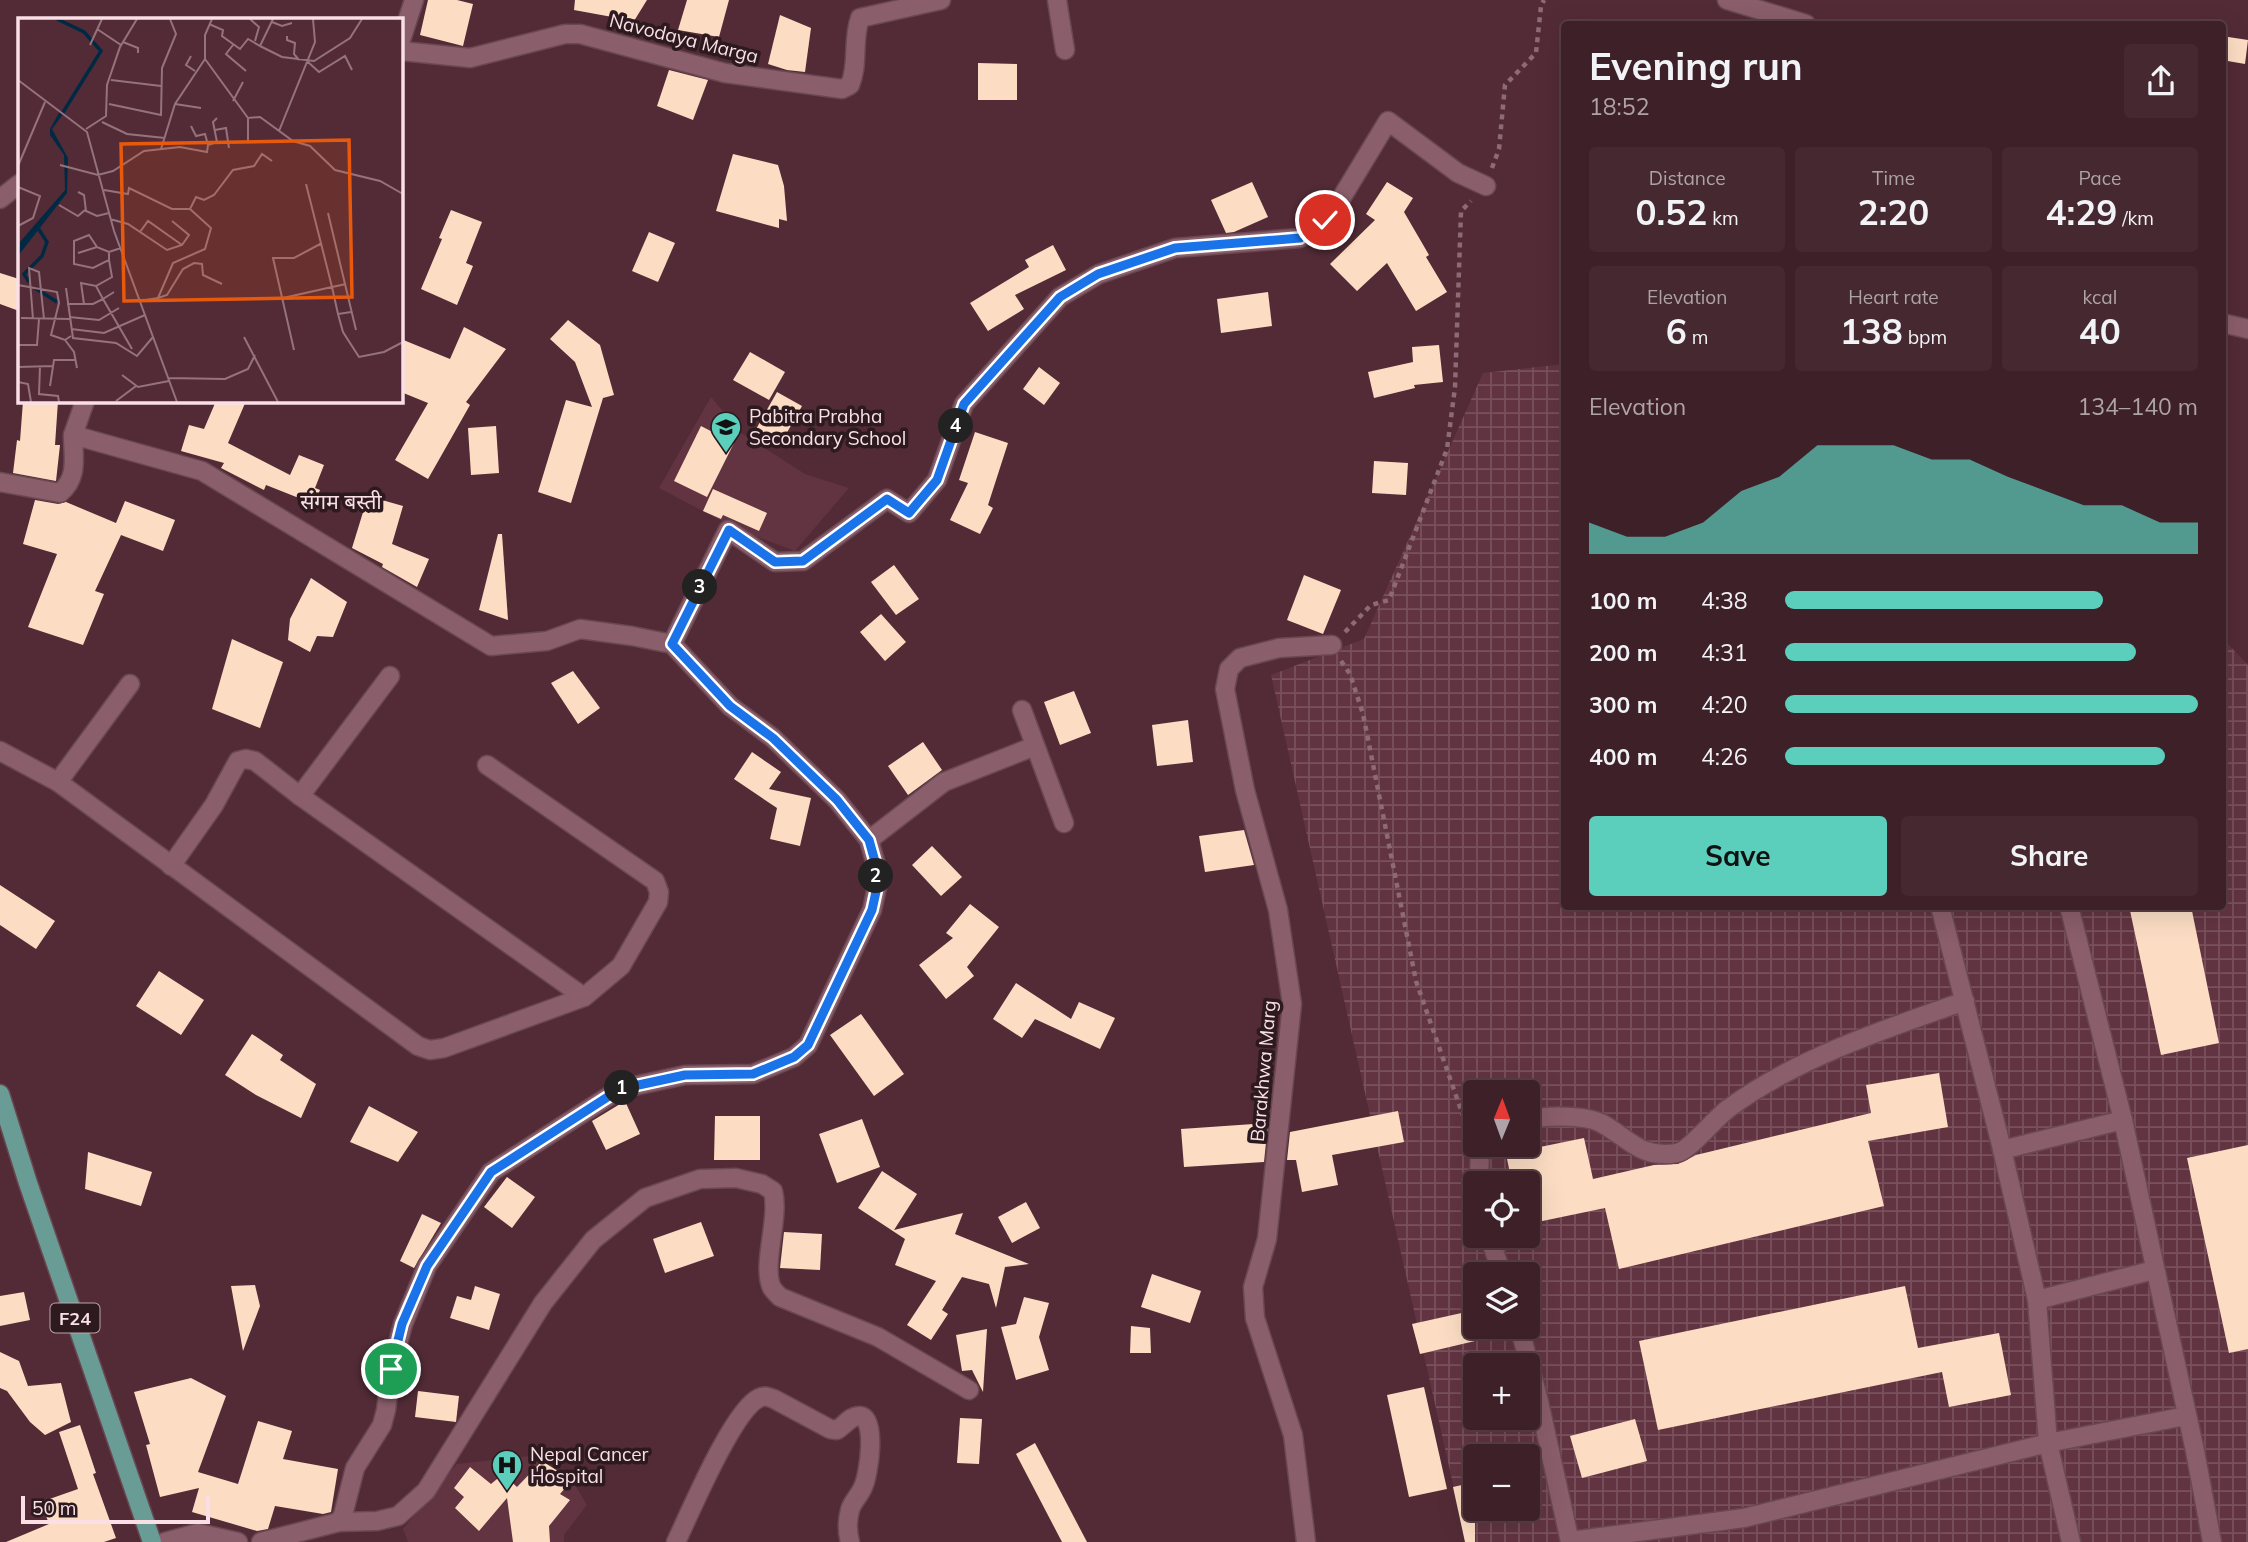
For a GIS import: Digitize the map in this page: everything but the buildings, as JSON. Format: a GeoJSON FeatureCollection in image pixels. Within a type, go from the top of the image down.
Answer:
{"type":"FeatureCollection","features":[{"type":"Feature","properties":{"kind":"main road","name":"F24"},"geometry":{"type":"LineString","coordinates":[[0,1094],[28,1184],[152,1542]]}},
{"type":"Feature","properties":{"kind":"street"},"geometry":{"type":"LineString","coordinates":[[402,37],[414,0]]}},
{"type":"Feature","properties":{"kind":"street"},"geometry":{"type":"LineString","coordinates":[[854,0],[860,18],[941,0]]}},
{"type":"Feature","properties":{"kind":"street"},"geometry":{"type":"LineString","coordinates":[[1057,0],[1065,50]]}},
{"type":"Feature","properties":{"kind":"street"},"geometry":{"type":"LineString","coordinates":[[1727,0],[1796,21]]}},
{"type":"Feature","properties":{"kind":"street","name":"Navodaya Marga"},"geometry":{"type":"LineString","coordinates":[[402,51],[470,58],[565,34],[580,34],[725,73],[842,89],[850,85],[855,75],[856,28],[860,18]]}},
{"type":"Feature","properties":{"kind":"street"},"geometry":{"type":"LineString","coordinates":[[672,644],[729,530],[775,562],[803,561],[887,499],[909,513],[937,480],[964,404],[1060,297],[1098,274],[1175,248],[1300,238],[1325,220],[1388,121],[1458,173],[1486,186]]}},
{"type":"Feature","properties":{"kind":"street"},"geometry":{"type":"LineString","coordinates":[[0,199],[18,185]]}},
{"type":"Feature","properties":{"kind":"street"},"geometry":{"type":"LineString","coordinates":[[2226,324],[2248,329]]}},
{"type":"Feature","properties":{"kind":"street"},"geometry":{"type":"LineString","coordinates":[[0,482],[61,493],[73,477],[74,435],[85,402]]}},
{"type":"Feature","properties":{"kind":"street"},"geometry":{"type":"LineString","coordinates":[[74,435],[202,471],[491,646],[547,641],[580,629],[672,644],[730,706],[773,738],[837,800],[869,840],[876,865],[877,887],[872,910],[808,1045],[794,1057],[753,1074],[685,1075],[620,1089],[491,1172],[427,1266],[402,1324],[382,1424],[355,1468],[344,1515],[339,1522]]}},
{"type":"Feature","properties":{"kind":"street","name":"Barakhwa Marg"},"geometry":{"type":"LineString","coordinates":[[1306,1542],[1293,1434],[1255,1318],[1253,1287],[1267,1239],[1292,1004],[1278,910],[1245,790],[1225,689],[1229,669],[1240,658],[1279,648],[1332,645]]}},
{"type":"Feature","properties":{"kind":"street"},"geometry":{"type":"LineString","coordinates":[[300,796],[390,676]]}},
{"type":"Feature","properties":{"kind":"street"},"geometry":{"type":"LineString","coordinates":[[58,782],[130,684]]}},
{"type":"Feature","properties":{"kind":"street"},"geometry":{"type":"LineString","coordinates":[[1022,710],[1064,822]]}},
{"type":"Feature","properties":{"kind":"street"},"geometry":{"type":"LineString","coordinates":[[869,840],[944,782],[1035,746]]}},
{"type":"Feature","properties":{"kind":"street"},"geometry":{"type":"LineString","coordinates":[[0,751],[58,782],[418,1046],[430,1050],[444,1048],[584,996],[621,967],[658,902],[659,892],[655,881],[487,765]]}},
{"type":"Feature","properties":{"kind":"street"},"geometry":{"type":"LineString","coordinates":[[172,866],[214,805],[238,761],[255,761],[300,796],[584,996]]}},
{"type":"Feature","properties":{"kind":"street"},"geometry":{"type":"LineString","coordinates":[[1941,910],[2037,1300],[2048,1443],[2071,1542]]}},
{"type":"Feature","properties":{"kind":"street"},"geometry":{"type":"LineString","coordinates":[[2070,910],[2123,1120],[2195,1451],[2212,1542]]}},
{"type":"Feature","properties":{"kind":"street"},"geometry":{"type":"LineString","coordinates":[[1540,1118],[1558,1116],[1598,1122],[1634,1146],[1656,1155],[1681,1152],[1728,1109],[1791,1069],[1965,1001]]}},
{"type":"Feature","properties":{"kind":"street"},"geometry":{"type":"LineString","coordinates":[[2002,1150],[2123,1120]]}},
{"type":"Feature","properties":{"kind":"street"},"geometry":{"type":"LineString","coordinates":[[261,1542],[339,1522],[377,1521],[398,1516],[426,1491],[543,1303],[593,1240],[645,1198],[700,1179],[736,1178],[762,1184],[773,1191],[776,1204],[769,1268],[772,1288],[780,1297],[878,1337],[969,1390]]}},
{"type":"Feature","properties":{"kind":"street"},"geometry":{"type":"LineString","coordinates":[[2037,1300],[2154,1270]]}},
{"type":"Feature","properties":{"kind":"street"},"geometry":{"type":"LineString","coordinates":[[1522,1339],[1570,1541],[1744,1518],[2048,1443],[2186,1416]]}},
{"type":"Feature","properties":{"kind":"street"},"geometry":{"type":"LineString","coordinates":[[676,1542],[727,1436],[756,1399],[765,1396],[830,1429],[837,1430],[852,1417],[865,1418],[869,1425],[870,1466],[864,1485],[850,1508],[847,1532],[850,1542]]}},
{"type":"Feature","properties":{"kind":"street"},"geometry":{"type":"LineString","coordinates":[[165,1542],[198,1533],[238,1542]]}},
{"type":"Feature","properties":{"kind":"path"},"geometry":{"type":"LineString","coordinates":[[1463,1109],[1416,981],[1363,714],[1350,674],[1332,645],[1371,605],[1389,600],[1447,449],[1455,387],[1461,211],[1486,186],[1499,149],[1505,85],[1536,53],[1544,0]]}},
{"type":"Feature","properties":{"kind":"shaded area"},"geometry":{"type":"Polygon","coordinates":[[[1561,364],[1561,910],[2226,910],[2226,642],[2248,665],[2248,1542],[1466,1542],[1271,675],[1364,639],[1483,373],[1561,364]]]}},
{"type":"Feature","properties":{"kind":"shaded area","name":"Pabitra Prabha Secondary School"},"geometry":{"type":"Polygon","coordinates":[[[711,397],[741,433],[805,474],[849,488],[795,551],[737,529],[659,488],[711,397]]]}},
{"type":"Feature","properties":{"kind":"shaded area","name":"Nepal Cancer Hospital"},"geometry":{"type":"Polygon","coordinates":[[[530,1456],[572,1480],[587,1505],[564,1535],[564,1542],[408,1542],[403,1529],[457,1464],[530,1456]]]}},
{"type":"Feature","properties":{"kind":"place","name":"Pabitra Prabha Secondary School"},"geometry":{"type":"Point","coordinates":[726,454]}},
{"type":"Feature","properties":{"kind":"place","name":"Nepal Cancer Hospital"},"geometry":{"type":"Point","coordinates":[507,1492]}},
{"type":"Feature","properties":{"kind":"district","name":"संगम बस्ती"},"geometry":{"type":"Point","coordinates":[341,501]}},
{"type":"Feature","properties":{"kind":"route"},"geometry":{"type":"LineString","coordinates":[[391,1369],[402,1324],[427,1266],[491,1172],[620,1089],[685,1075],[753,1074],[794,1057],[808,1045],[872,910],[877,887],[876,865],[869,840],[837,800],[773,738],[730,706],[672,644],[729,530],[775,562],[803,561],[887,499],[909,513],[937,480],[964,404],[1060,297],[1098,274],[1175,248],[1300,238],[1325,220]]}}]}
